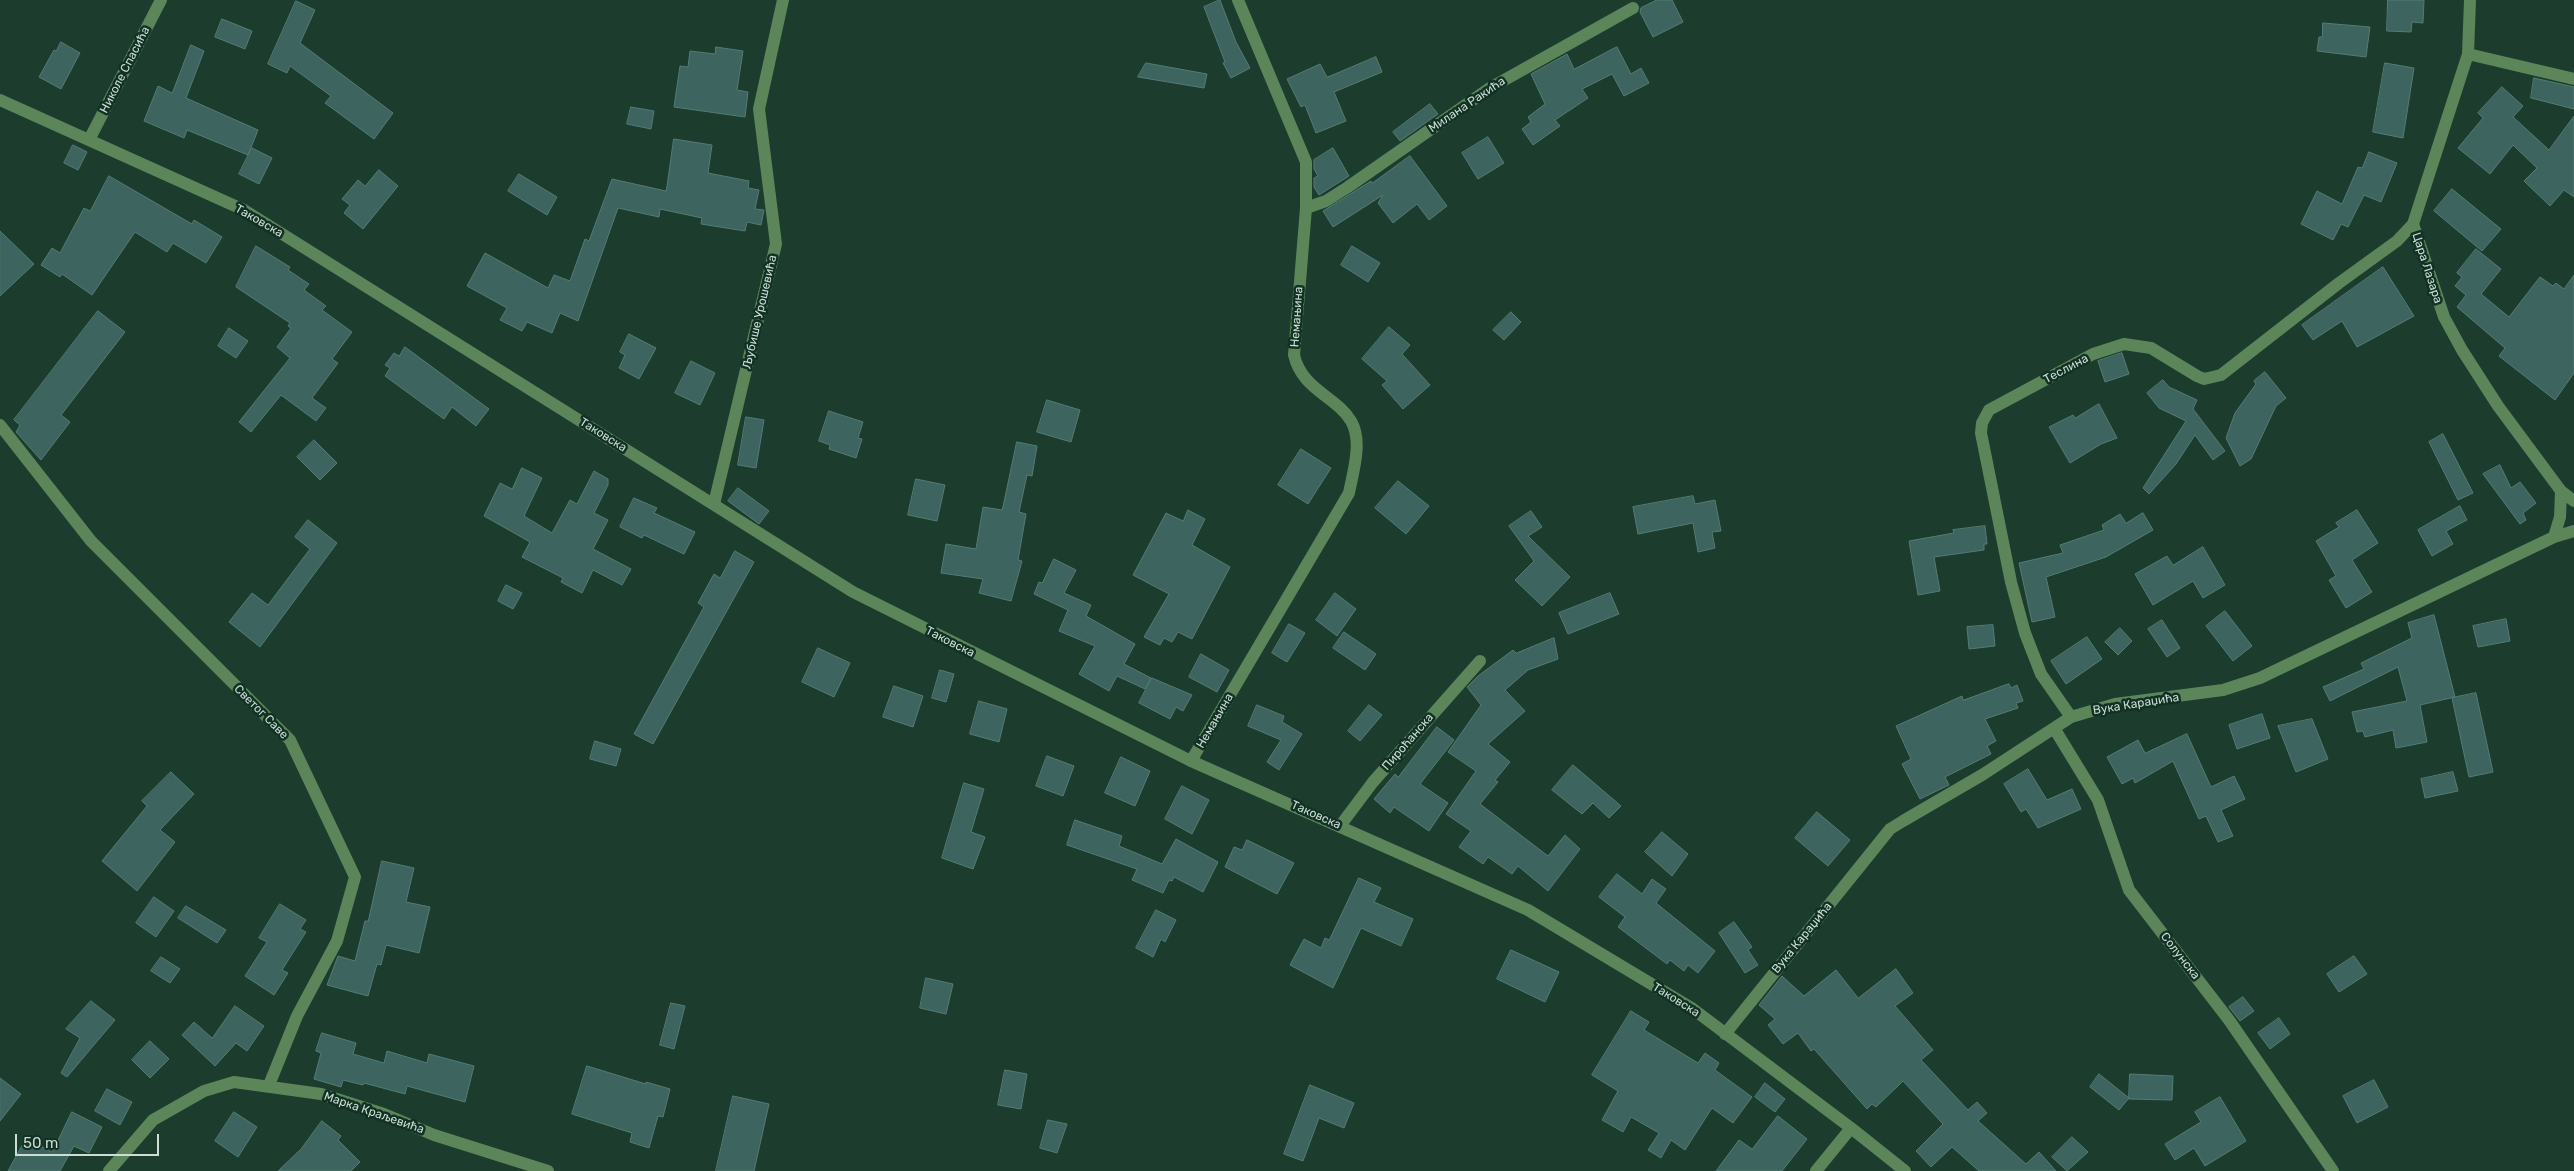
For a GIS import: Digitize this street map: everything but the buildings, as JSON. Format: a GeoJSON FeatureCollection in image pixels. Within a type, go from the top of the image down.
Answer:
{"type":"FeatureCollection","features":[{"type":"Feature","properties":{"kind":"street","name":"Николе Спасића"},"geometry":{"type":"LineString","coordinates":[[89,140],[161,0]]}},
{"type":"Feature","properties":{"kind":"street","name":"Љубише Урошевића"},"geometry":{"type":"LineString","coordinates":[[714,504],[776,244],[759,109],[783,0]]}},
{"type":"Feature","properties":{"kind":"street","name":"Немањина"},"geometry":{"type":"LineString","coordinates":[[1191,761],[1349,492],[1355,463],[1355,433],[1352,422],[1314,387],[1296,364],[1294,355],[1306,208],[1306,162],[1238,0]]}},
{"type":"Feature","properties":{"kind":"street","name":"Цара Лазара"},"geometry":{"type":"LineString","coordinates":[[2470,0],[2468,54],[2413,224],[2444,317],[2462,350],[2498,406],[2561,491],[2574,501]]}},
{"type":"Feature","properties":{"kind":"street","name":"Милана Ракића"},"geometry":{"type":"LineString","coordinates":[[1306,208],[1326,201],[1348,187],[1490,88],[1633,8]]}},
{"type":"Feature","properties":{"kind":"street"},"geometry":{"type":"LineString","coordinates":[[2468,54],[2574,79]]}},
{"type":"Feature","properties":{"kind":"street","name":"Таковска"},"geometry":{"type":"LineString","coordinates":[[2,105],[89,140],[244,210],[852,592],[1191,761],[1528,910],[1694,1010],[1905,1171]]}},
{"type":"Feature","properties":{"kind":"street","name":"Теслина"},"geometry":{"type":"LineString","coordinates":[[2071,717],[2041,674],[2025,633],[2011,582],[1981,433],[1984,416],[1989,410],[2093,354],[2124,344],[2151,348],[2204,379],[2222,375],[2339,282],[2397,241],[2413,224]]}},
{"type":"Feature","properties":{"kind":"street","name":"Светог Саве"},"geometry":{"type":"LineString","coordinates":[[0,425],[91,541],[290,740],[355,877],[336,941],[297,1016],[269,1086]]}},
{"type":"Feature","properties":{"kind":"street"},"geometry":{"type":"LineString","coordinates":[[2554,537],[2560,517],[2561,491]]}},
{"type":"Feature","properties":{"kind":"street","name":"Вука Караџића"},"geometry":{"type":"LineString","coordinates":[[1725,1034],[1890,829],[1982,775],[2071,717],[2116,704],[2223,690],[2260,678],[2554,537],[2574,531]]}},
{"type":"Feature","properties":{"kind":"street","name":"Пироћанска"},"geometry":{"type":"LineString","coordinates":[[1340,826],[1373,782],[1480,661]]}},
{"type":"Feature","properties":{"kind":"street","name":"Солунска"},"geometry":{"type":"LineString","coordinates":[[2054,728],[2098,800],[2129,890],[2229,1020],[2333,1171]]}},
{"type":"Feature","properties":{"kind":"street","name":"Марка Краљевића"},"geometry":{"type":"LineString","coordinates":[[108,1171],[152,1120],[204,1091],[234,1082],[321,1094],[384,1114],[434,1134],[548,1171]]}},
{"type":"Feature","properties":{"kind":"street"},"geometry":{"type":"LineString","coordinates":[[1816,1171],[1851,1128]]}}]}
